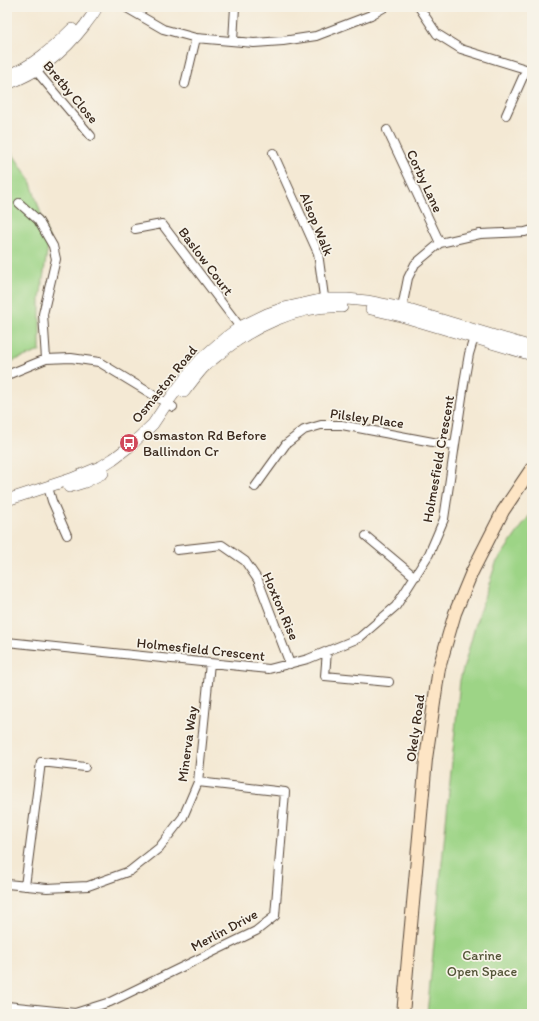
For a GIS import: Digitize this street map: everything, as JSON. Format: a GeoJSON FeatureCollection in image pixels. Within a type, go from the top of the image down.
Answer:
{"type":"FeatureCollection","features":[{"type":"Feature","properties":{"kind":"main road","name":"Okely Road"},"geometry":{"type":"LineString","coordinates":[[403,1014],[426,759],[439,668],[455,613],[472,572],[503,511],[532,468]]}},
{"type":"Feature","properties":{"kind":"street"},"geometry":{"type":"LineString","coordinates":[[7,84],[19,80],[33,68],[72,29],[89,7]]}},
{"type":"Feature","properties":{"kind":"street"},"geometry":{"type":"LineString","coordinates":[[7,76],[33,68],[50,60],[80,32],[97,7]]}},
{"type":"Feature","properties":{"kind":"street"},"geometry":{"type":"LineString","coordinates":[[125,7],[163,28],[196,38],[254,43],[283,41],[316,36],[371,15],[385,7]]}},
{"type":"Feature","properties":{"kind":"street"},"geometry":{"type":"LineString","coordinates":[[233,41],[235,7]]}},
{"type":"Feature","properties":{"kind":"street"},"geometry":{"type":"LineString","coordinates":[[419,7],[437,34],[461,49],[529,71],[506,115]]}},
{"type":"Feature","properties":{"kind":"street"},"geometry":{"type":"LineString","coordinates":[[185,84],[196,38]]}},
{"type":"Feature","properties":{"kind":"street","name":"Bretby Close"},"geometry":{"type":"LineString","coordinates":[[33,68],[91,136]]}},
{"type":"Feature","properties":{"kind":"street","name":"Corby Lane"},"geometry":{"type":"LineString","coordinates":[[387,130],[440,243]]}},
{"type":"Feature","properties":{"kind":"street","name":"Alsop Walk"},"geometry":{"type":"LineString","coordinates":[[273,153],[318,253],[325,303]]}},
{"type":"Feature","properties":{"kind":"street"},"geometry":{"type":"LineString","coordinates":[[19,203],[38,220],[53,246],[56,259],[43,314],[46,359]]}},
{"type":"Feature","properties":{"kind":"street","name":"Baslow Court"},"geometry":{"type":"LineString","coordinates":[[135,229],[162,224],[243,331]]}},
{"type":"Feature","properties":{"kind":"street"},"geometry":{"type":"LineString","coordinates":[[402,312],[408,278],[415,264],[440,243],[480,234],[525,232],[532,230]]}},
{"type":"Feature","properties":{"kind":"street","name":"Osmaston Road"},"geometry":{"type":"LineString","coordinates":[[7,500],[85,482],[99,475],[123,460],[144,443],[156,430],[170,405],[203,368],[243,331],[265,325],[286,316],[325,303],[402,312],[475,334],[532,355]]}},
{"type":"Feature","properties":{"kind":"street","name":"Osmaston Road"},"geometry":{"type":"LineString","coordinates":[[475,334],[532,347]]}},
{"type":"Feature","properties":{"kind":"street","name":"Holmesfield Crescent"},"geometry":{"type":"LineString","coordinates":[[7,642],[269,669],[308,659],[359,638],[396,606],[429,554],[444,519],[465,377],[469,354],[475,334]]}},
{"type":"Feature","properties":{"kind":"street"},"geometry":{"type":"LineString","coordinates":[[7,375],[46,359],[71,358],[99,362],[170,405]]}},
{"type":"Feature","properties":{"kind":"street","name":"Pilsley Place"},"geometry":{"type":"LineString","coordinates":[[256,487],[286,444],[304,430],[321,425],[342,425],[454,446]]}},
{"type":"Feature","properties":{"kind":"street"},"geometry":{"type":"LineString","coordinates":[[49,490],[67,535]]}},
{"type":"Feature","properties":{"kind":"street","name":"Osmaston Road"},"geometry":{"type":"LineString","coordinates":[[7,507],[49,490]]}},
{"type":"Feature","properties":{"kind":"street"},"geometry":{"type":"LineString","coordinates":[[366,536],[415,577]]}},
{"type":"Feature","properties":{"kind":"street","name":"Hoxton Rise"},"geometry":{"type":"LineString","coordinates":[[177,550],[222,545],[245,561],[258,580],[290,664]]}},
{"type":"Feature","properties":{"kind":"street"},"geometry":{"type":"LineString","coordinates":[[327,651],[326,676],[389,682]]}},
{"type":"Feature","properties":{"kind":"street","name":"Minerva Way"},"geometry":{"type":"LineString","coordinates":[[7,884],[47,888],[88,886],[130,871],[160,848],[183,817],[198,782],[210,663]]}},
{"type":"Feature","properties":{"kind":"street"},"geometry":{"type":"LineString","coordinates":[[25,886],[41,762],[85,767]]}},
{"type":"Feature","properties":{"kind":"street","name":"Merlin Drive"},"geometry":{"type":"LineString","coordinates":[[7,1006],[75,1013],[110,1002],[256,931],[275,916],[285,792],[198,782]]}},
{"type":"Feature","properties":{"kind":"green space"},"geometry":{"type":"Polygon","coordinates":[[[7,145],[30,180],[49,239],[40,299],[40,351],[7,363],[7,145]]]}},
{"type":"Feature","properties":{"kind":"green space","name":"Carine Open Space"},"geometry":{"type":"Polygon","coordinates":[[[532,512],[532,1014],[427,1014],[460,680],[478,616],[496,563],[532,512]]]}},
{"type":"Feature","properties":{"kind":"place","name":"Osmaston Rd Before Ballindon Cr"},"geometry":{"type":"Point","coordinates":[129,443]}}]}
